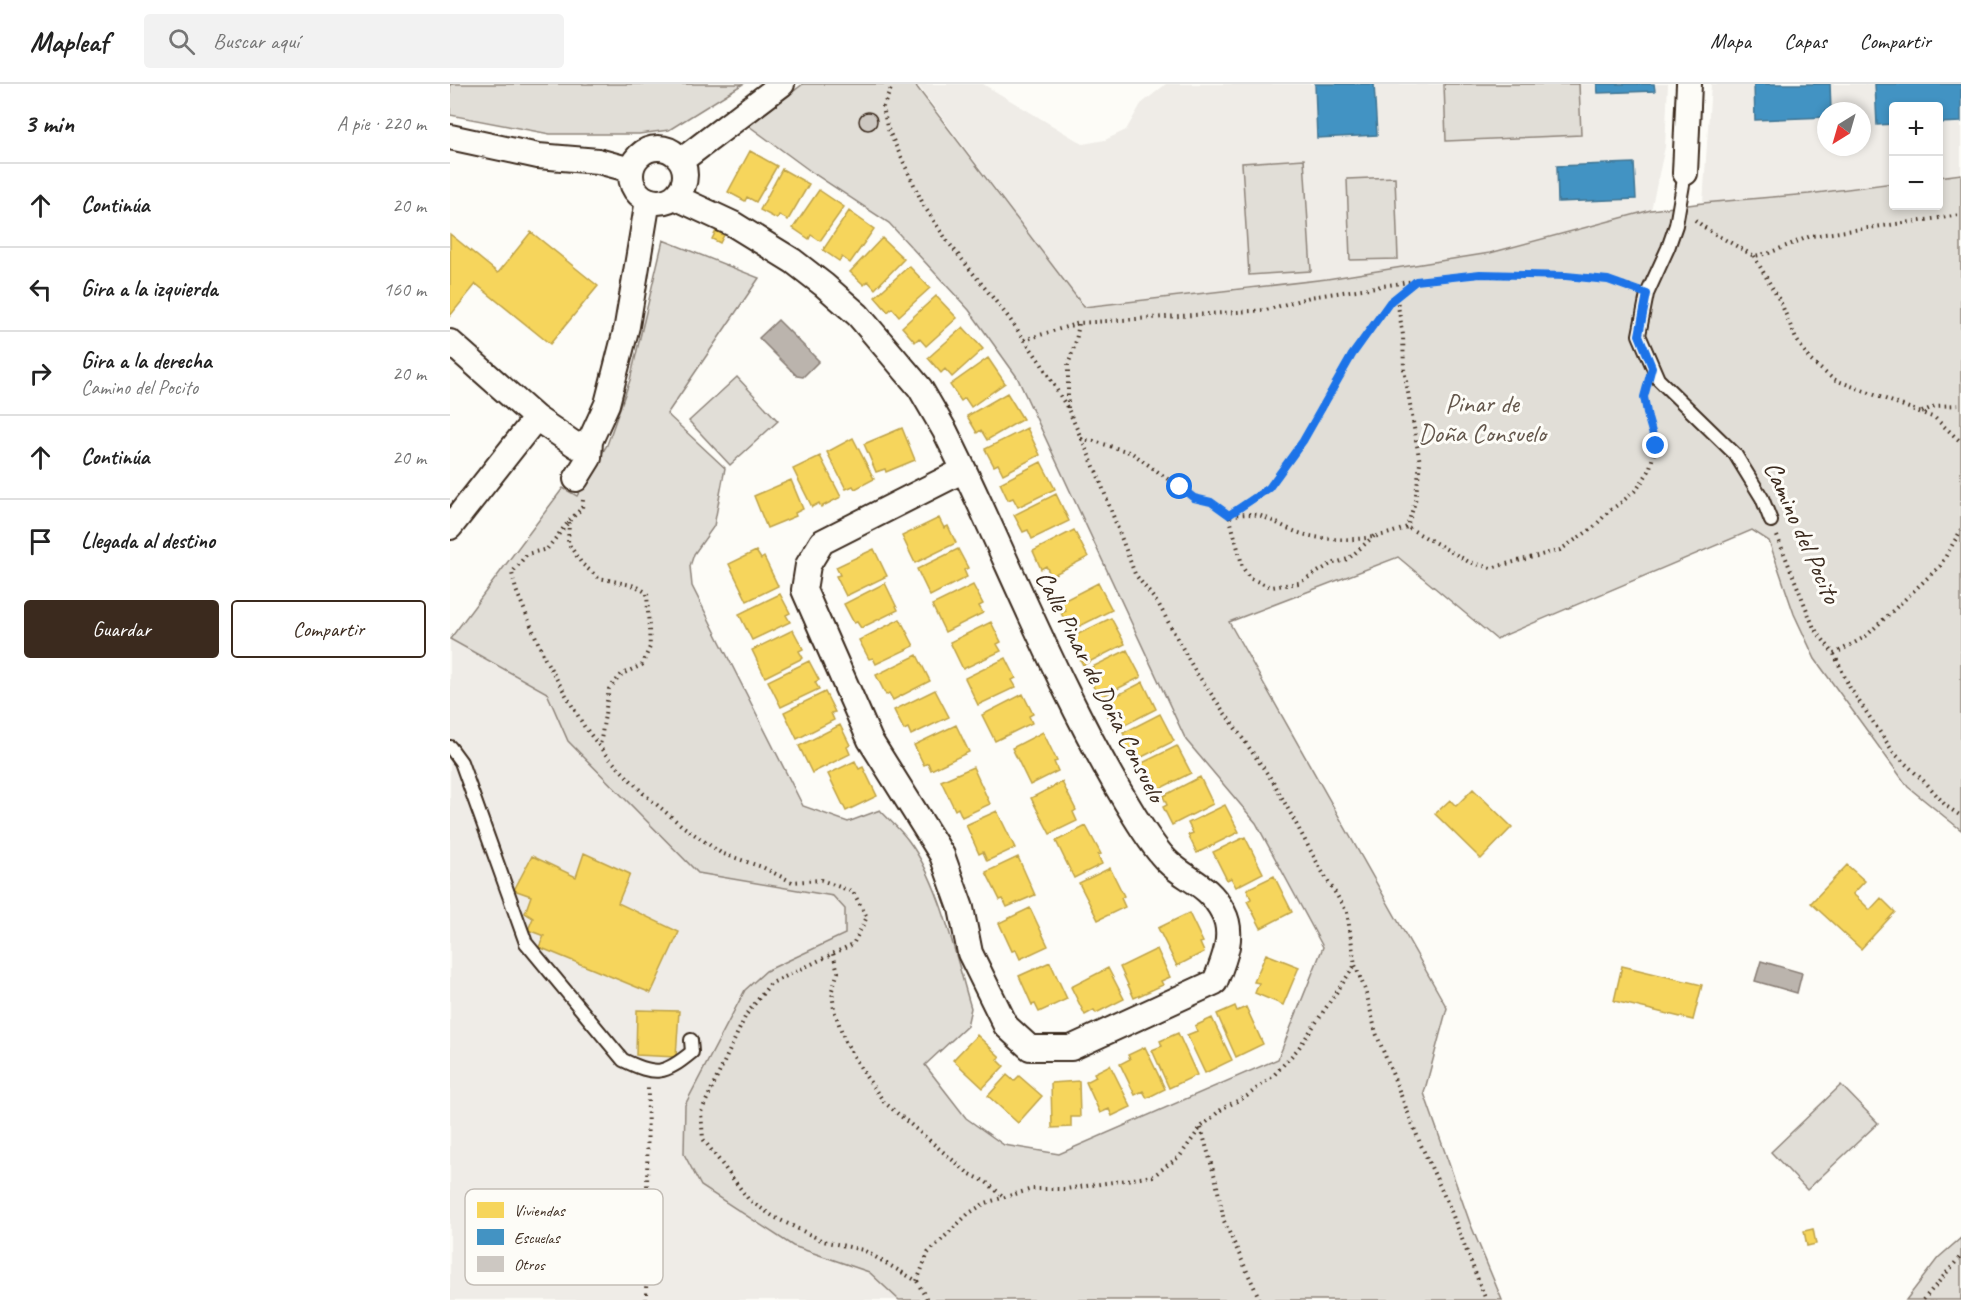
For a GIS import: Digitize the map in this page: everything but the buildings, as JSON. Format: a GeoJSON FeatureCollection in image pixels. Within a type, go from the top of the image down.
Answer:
{"type":"FeatureCollection","features":[{"type":"Feature","properties":{"kind":"street"},"geometry":{"type":"LineString","coordinates":[[682,160],[782,84]]}},
{"type":"Feature","properties":{"kind":"street","name":"Camino del Pocito"},"geometry":{"type":"LineString","coordinates":[[1685,173],[1689,84]]}},
{"type":"Feature","properties":{"kind":"street"},"geometry":{"type":"LineString","coordinates":[[450,137],[538,156],[598,161],[631,170]]}},
{"type":"Feature","properties":{"kind":"street"},"geometry":{"type":"LineString","coordinates":[[658,147],[676,153],[682,160],[686,176],[685,184],[675,197],[662,202],[648,200],[634,188],[631,170],[640,154],[658,147]]}},
{"type":"Feature","properties":{"kind":"street","name":"Calle Pinar de Doña Consuelo"},"geometry":{"type":"LineString","coordinates":[[675,197],[733,224],[793,261],[824,285],[858,315],[920,388],[964,470],[1083,725],[1121,794],[1167,861],[1197,882],[1213,897],[1224,913],[1228,928],[1227,947],[1215,982],[1071,1048],[1030,1048],[1006,1026],[970,953],[961,908],[942,855],[870,740],[804,590],[808,564],[822,542],[964,470]]}},
{"type":"Feature","properties":{"kind":"street"},"geometry":{"type":"LineString","coordinates":[[580,488],[589,458],[590,441],[607,404],[627,326],[648,200]]}},
{"type":"Feature","properties":{"kind":"street"},"geometry":{"type":"LineString","coordinates":[[450,342],[536,418],[577,446],[590,441]]}},
{"type":"Feature","properties":{"kind":"street"},"geometry":{"type":"LineString","coordinates":[[450,527],[536,418]]}},
{"type":"Feature","properties":{"kind":"lane","name":"Camino del Pocito"},"geometry":{"type":"LineString","coordinates":[[1685,173],[1676,225],[1647,294],[1639,335],[1658,379],[1735,454],[1762,498],[1771,521]]}},
{"type":"Feature","properties":{"kind":"lane"},"geometry":{"type":"LineString","coordinates":[[450,747],[460,762],[526,943],[623,1060],[645,1071],[671,1069],[692,1052],[691,1040]]}},
{"type":"Feature","properties":{"kind":"path"},"geometry":{"type":"LineString","coordinates":[[893,84],[883,107],[887,127],[924,206],[948,242],[1024,340],[1068,409],[1097,473],[1135,574],[1159,605],[1195,671],[1274,783],[1320,868],[1347,912],[1355,965],[1366,992],[1376,1033],[1486,1300]]}},
{"type":"Feature","properties":{"kind":"path"},"geometry":{"type":"LineString","coordinates":[[1754,256],[1769,253],[1811,236],[1961,215]]}},
{"type":"Feature","properties":{"kind":"path"},"geometry":{"type":"LineString","coordinates":[[1695,220],[1707,230],[1754,256],[1781,303],[1796,339],[1811,361],[1833,379],[1935,418],[1961,442]]}},
{"type":"Feature","properties":{"kind":"path"},"geometry":{"type":"LineString","coordinates":[[1024,340],[1079,323],[1266,309],[1310,297],[1480,274],[1566,276],[1608,280],[1647,294]]}},
{"type":"Feature","properties":{"kind":"path"},"geometry":{"type":"LineString","coordinates":[[1229,515],[1269,488],[1303,441],[1352,355],[1390,302],[1416,281]]}},
{"type":"Feature","properties":{"kind":"path"},"geometry":{"type":"LineString","coordinates":[[1081,439],[1132,453],[1194,498],[1211,502],[1229,515],[1256,514],[1306,535],[1333,538],[1366,538],[1373,535],[1391,534],[1407,527],[1415,501],[1420,463],[1404,369],[1403,335],[1396,294]]}},
{"type":"Feature","properties":{"kind":"path"},"geometry":{"type":"LineString","coordinates":[[1068,409],[1068,365],[1079,323]]}},
{"type":"Feature","properties":{"kind":"path"},"geometry":{"type":"LineString","coordinates":[[1409,528],[1469,562],[1491,568],[1560,550],[1580,537],[1637,489],[1649,471],[1656,446],[1644,397],[1652,367]]}},
{"type":"Feature","properties":{"kind":"path"},"geometry":{"type":"LineString","coordinates":[[1922,412],[1935,406],[1961,405]]}},
{"type":"Feature","properties":{"kind":"path"},"geometry":{"type":"LineString","coordinates":[[580,488],[582,508],[547,549],[527,554],[512,573],[516,590],[545,659],[584,726],[600,747],[643,793],[681,825],[721,853],[762,867],[792,882],[821,880],[853,892],[867,917],[853,944],[770,984],[746,1015],[701,1112],[703,1139],[749,1200],[774,1217],[823,1240],[863,1250],[917,1281],[927,1300]]}},
{"type":"Feature","properties":{"kind":"path"},"geometry":{"type":"LineString","coordinates":[[1229,515],[1243,568],[1249,578],[1270,587],[1299,583],[1331,564],[1348,559],[1374,536]]}},
{"type":"Feature","properties":{"kind":"path"},"geometry":{"type":"LineString","coordinates":[[570,520],[568,543],[582,564],[599,578],[636,586],[647,593],[650,647],[642,665],[622,674],[609,689],[600,747]]}},
{"type":"Feature","properties":{"kind":"path","name":"Camino del Pocito"},"geometry":{"type":"LineString","coordinates":[[1771,521],[1814,628],[1834,654],[1850,688],[1894,753],[1927,784],[1946,806],[1961,816]]}},
{"type":"Feature","properties":{"kind":"path"},"geometry":{"type":"LineString","coordinates":[[1834,654],[1865,638],[1940,566],[1961,530]]}},
{"type":"Feature","properties":{"kind":"path"},"geometry":{"type":"LineString","coordinates":[[832,954],[838,972],[832,990],[834,1010],[845,1041],[884,1102],[968,1173],[986,1182],[1004,1197]]}},
{"type":"Feature","properties":{"kind":"path"},"geometry":{"type":"LineString","coordinates":[[917,1281],[928,1253],[961,1221],[985,1203],[1032,1189],[1066,1189],[1153,1176],[1180,1156],[1201,1127],[1223,1108],[1247,1096],[1274,1075],[1298,1049],[1355,965]]}},
{"type":"Feature","properties":{"kind":"path"},"geometry":{"type":"LineString","coordinates":[[647,1189],[649,1071]]}},
{"type":"Feature","properties":{"kind":"path"},"geometry":{"type":"LineString","coordinates":[[1201,1127],[1224,1221],[1260,1300]]}},
{"type":"Feature","properties":{"kind":"path"},"geometry":{"type":"LineString","coordinates":[[1923,1300],[1961,1256]]}},
{"type":"Feature","properties":{"kind":"path"},"geometry":{"type":"LineString","coordinates":[[646,1285],[646,1300]]}},
{"type":"Feature","properties":{"kind":"shaded area"},"geometry":{"type":"Polygon","coordinates":[[[917,84],[983,84],[1083,144],[1105,140],[1126,130],[1141,104],[1166,84],[1668,84],[1665,147],[1651,210],[1490,253],[1327,279],[1084,307],[917,84]]]}},
{"type":"Feature","properties":{"kind":"shaded area"},"geometry":{"type":"Polygon","coordinates":[[[1711,84],[1961,84],[1961,174],[1943,176],[1943,102],[1889,102],[1889,184],[1809,194],[1703,203],[1711,84]]]}},
{"type":"Feature","properties":{"kind":"shaded area"},"geometry":{"type":"Polygon","coordinates":[[[778,320],[819,361],[803,377],[797,376],[759,338],[778,320]]]}},
{"type":"Feature","properties":{"kind":"shaded area"},"geometry":{"type":"Polygon","coordinates":[[[450,639],[547,693],[568,741],[698,873],[833,896],[846,909],[845,934],[766,971],[685,1105],[684,1154],[701,1186],[793,1246],[869,1272],[899,1300],[450,1300],[450,639]]]}},
{"type":"Feature","properties":{"kind":"shaded area"},"geometry":{"type":"Polygon","coordinates":[[[1761,961],[1802,973],[1797,993],[1755,981],[1761,961]]]}},
{"type":"Feature","properties":{"kind":"green space"},"geometry":{"type":"Polygon","coordinates":[[[450,84],[743,84],[669,130],[639,134],[550,134],[450,115],[450,84]]]}},
{"type":"Feature","properties":{"kind":"green space","name":"Pinar de Doña Consuelo"},"geometry":{"type":"Polygon","coordinates":[[[803,84],[919,84],[916,86],[1084,307],[1327,279],[1490,253],[1651,210],[1703,203],[1809,194],[1889,184],[1889,210],[1943,210],[1943,176],[1961,174],[1961,830],[1908,787],[1815,659],[1794,614],[1769,541],[1752,530],[1496,639],[1398,557],[1229,622],[1447,1008],[1424,1093],[1470,1223],[1502,1300],[899,1300],[869,1272],[793,1246],[701,1186],[684,1154],[685,1105],[745,990],[766,971],[845,934],[845,909],[833,896],[698,873],[568,741],[547,693],[450,639],[563,488],[577,496],[607,445],[630,380],[663,240],[759,278],[667,414],[725,468],[714,526],[694,554],[690,566],[692,586],[803,806],[848,822],[880,810],[905,836],[930,877],[946,921],[971,1008],[967,1026],[925,1065],[966,1118],[1004,1145],[1059,1154],[1278,1059],[1323,947],[1256,823],[1186,740],[1017,377],[969,310],[889,223],[813,173],[749,126],[803,84]]]}},
{"type":"Feature","properties":{"kind":"green space"},"geometry":{"type":"Polygon","coordinates":[[[1444,84],[1579,84],[1581,135],[1446,141],[1444,84]]]}},
{"type":"Feature","properties":{"kind":"green space"},"geometry":{"type":"Polygon","coordinates":[[[1304,159],[1311,271],[1249,275],[1242,163],[1304,159]]]}},
{"type":"Feature","properties":{"kind":"green space"},"geometry":{"type":"Polygon","coordinates":[[[1395,177],[1398,259],[1350,260],[1347,179],[1395,177]]]}},
{"type":"Feature","properties":{"kind":"green space"},"geometry":{"type":"Polygon","coordinates":[[[737,377],[778,421],[730,465],[689,421],[737,377]]]}},
{"type":"Feature","properties":{"kind":"green space"},"geometry":{"type":"Polygon","coordinates":[[[1841,1085],[1878,1123],[1807,1190],[1771,1152],[1841,1085]]]}},
{"type":"Feature","properties":{"kind":"green space"},"geometry":{"type":"Polygon","coordinates":[[[1961,1238],[1961,1300],[1906,1300],[1938,1258],[1961,1238]]]}},
{"type":"Feature","properties":{"kind":"route"},"geometry":{"type":"LineString","coordinates":[[1180,487],[1194,498],[1211,502],[1229,515],[1269,488],[1303,441],[1352,355],[1390,302],[1416,281],[1480,274],[1566,276],[1608,280],[1647,294],[1639,335],[1652,367],[1644,397],[1656,446]]}}]}
